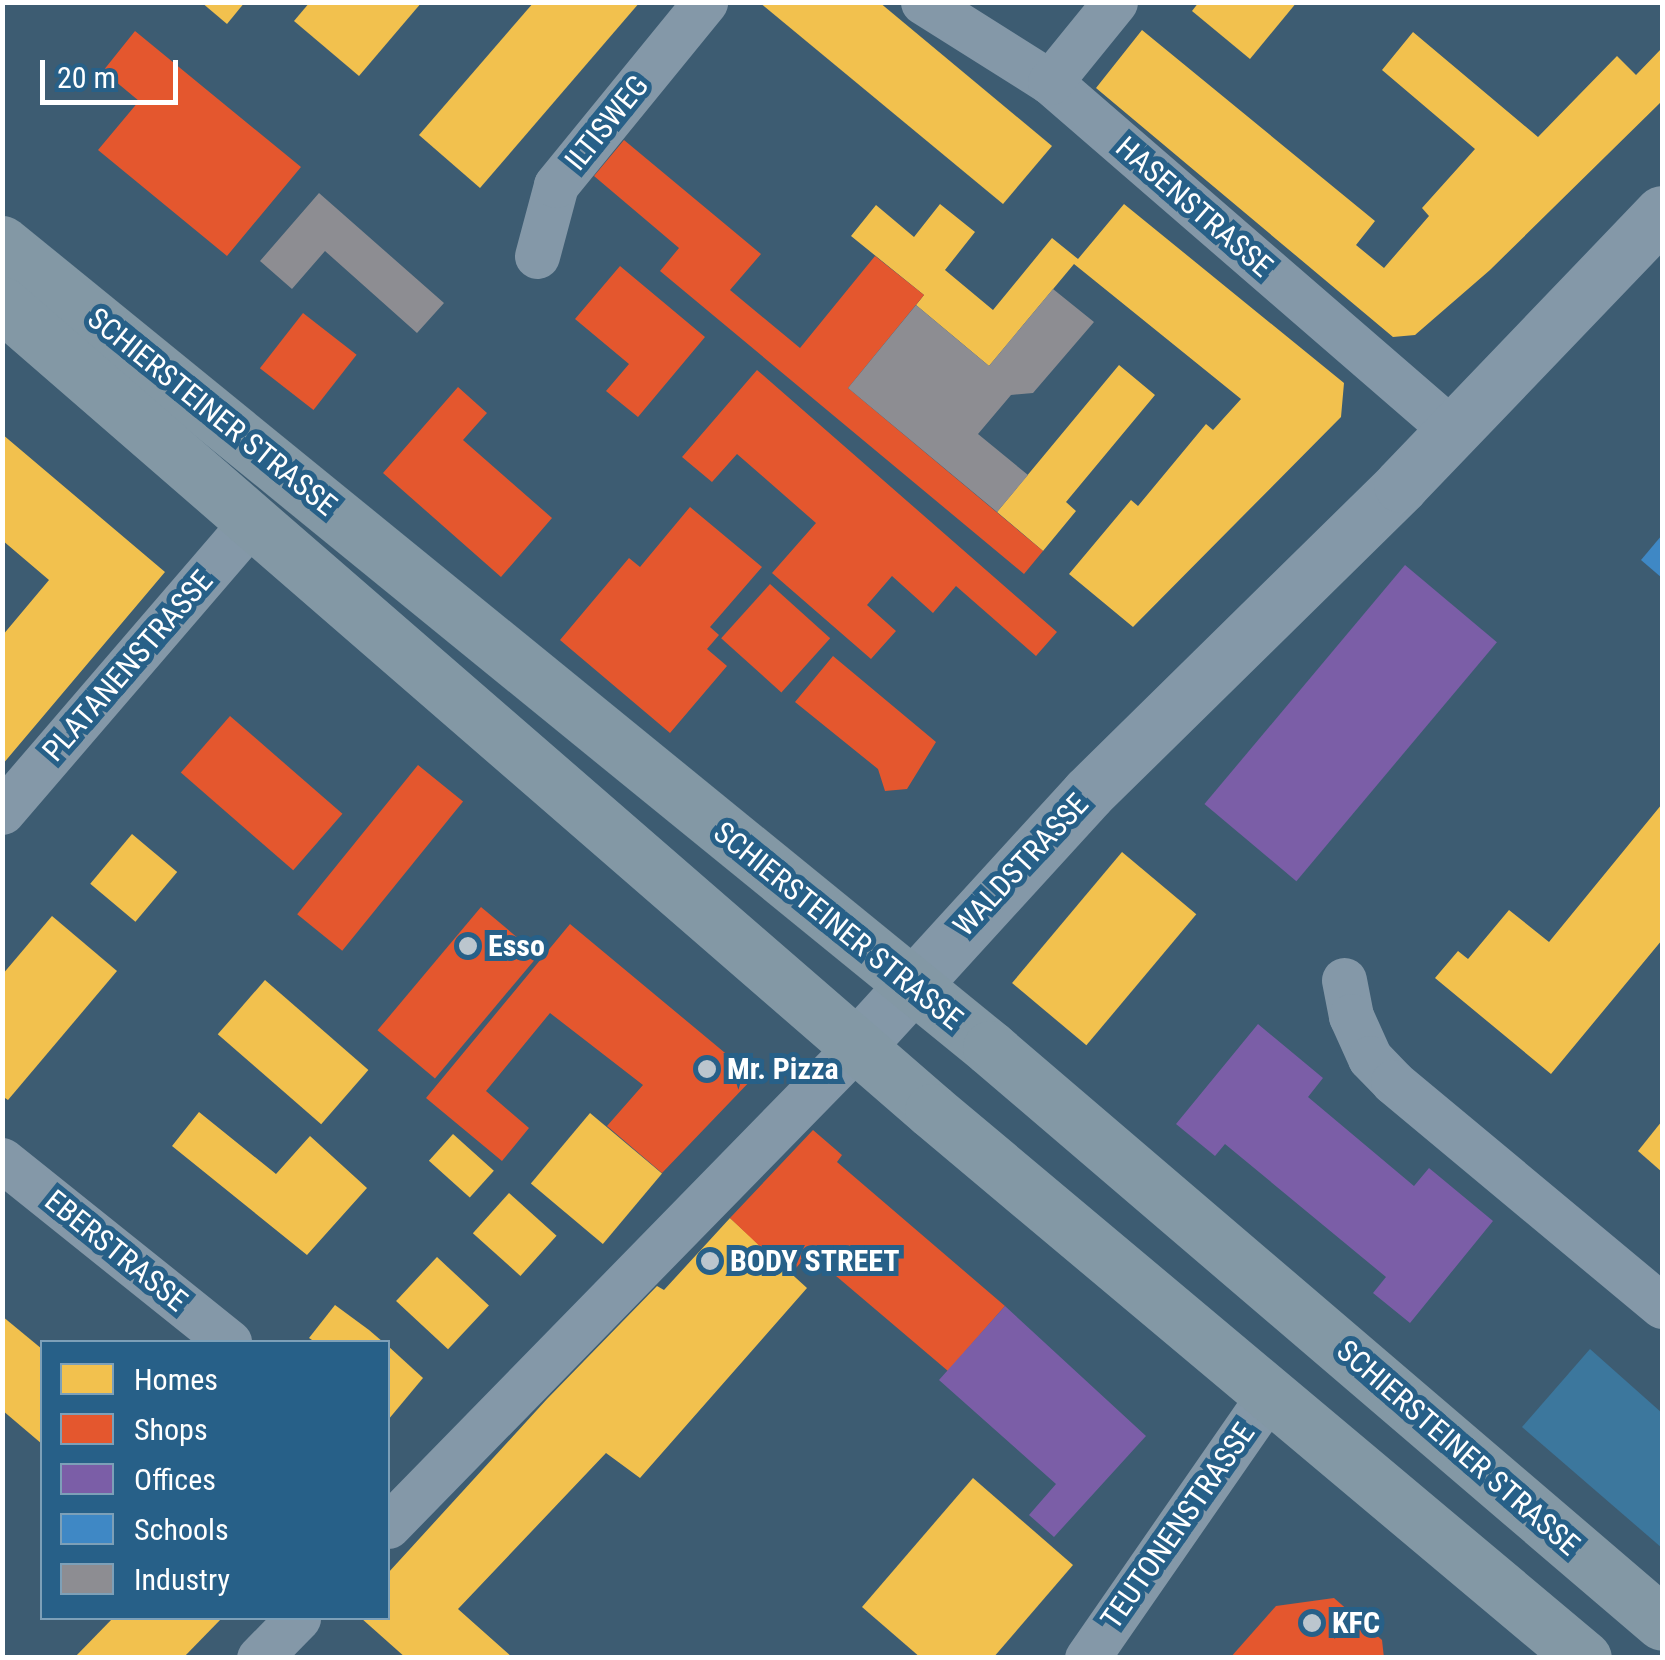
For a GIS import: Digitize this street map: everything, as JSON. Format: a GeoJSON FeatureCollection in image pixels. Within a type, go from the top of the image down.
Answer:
{"type":"FeatureCollection","features":[{"type":"Feature","properties":{"kind":"main road","name":"SCHIERSTEINER STRASSE"},"geometry":{"type":"LineString","coordinates":[[2,243],[910,985],[1662,1623]]}},
{"type":"Feature","properties":{"kind":"main road","name":"SCHIERSTEINER STRASSE"},"geometry":{"type":"LineString","coordinates":[[2,304],[858,1045],[1584,1658]]}},
{"type":"Feature","properties":{"kind":"street","name":"ILTISWEG"},"geometry":{"type":"LineString","coordinates":[[538,256],[556,185],[705,2]]}},
{"type":"Feature","properties":{"kind":"street","name":"HASENSTRASSE"},"geometry":{"type":"LineString","coordinates":[[924,2],[1050,82],[1452,430]]}},
{"type":"Feature","properties":{"kind":"street"},"geometry":{"type":"LineString","coordinates":[[1050,82],[1116,2]]}},
{"type":"Feature","properties":{"kind":"street","name":"WALDSTRASSE"},"geometry":{"type":"LineString","coordinates":[[398,1497],[858,1045],[1088,793],[1452,430],[1662,212]]}},
{"type":"Feature","properties":{"kind":"street","name":"PLATANENSTRASSE"},"geometry":{"type":"LineString","coordinates":[[2,812],[253,520]]}},
{"type":"Feature","properties":{"kind":"street"},"geometry":{"type":"LineString","coordinates":[[1344,980],[1364,1044],[1393,1082],[1662,1306]]}},
{"type":"Feature","properties":{"kind":"street","name":"EBERSTRASSE"},"geometry":{"type":"LineString","coordinates":[[2,1160],[227,1340]]}},
{"type":"Feature","properties":{"kind":"street","name":"TEUTONENSTRASSE"},"geometry":{"type":"LineString","coordinates":[[1087,1658],[1270,1394]]}},
{"type":"Feature","properties":{"kind":"street"},"geometry":{"type":"LineString","coordinates":[[259,1658],[296,1620]]}},
{"type":"Feature","properties":{"kind":"shaded area"},"geometry":{"type":"Polygon","coordinates":[[[1590,1349],[1662,1413],[1662,1548],[1522,1427],[1590,1349]]]}},
{"type":"Feature","properties":{"kind":"building: Homes"},"geometry":{"type":"Polygon","coordinates":[[[201,2],[245,2],[227,24],[201,2]]]}},
{"type":"Feature","properties":{"kind":"building: Homes"},"geometry":{"type":"Polygon","coordinates":[[[310,2],[422,2],[359,76],[294,21],[310,2]]]}},
{"type":"Feature","properties":{"kind":"building: Homes"},"geometry":{"type":"Polygon","coordinates":[[[534,2],[640,2],[480,188],[419,135],[534,2]]]}},
{"type":"Feature","properties":{"kind":"building: Homes"},"geometry":{"type":"Polygon","coordinates":[[[759,2],[879,2],[1052,146],[1003,204],[759,2]]]}},
{"type":"Feature","properties":{"kind":"building: Homes"},"geometry":{"type":"Polygon","coordinates":[[[1199,2],[1297,2],[1250,59],[1192,11],[1199,2]]]}},
{"type":"Feature","properties":{"kind":"building: Homes"},"geometry":{"type":"Polygon","coordinates":[[[1142,30],[1375,221],[1356,245],[1384,268],[1429,216],[1422,208],[1475,149],[1382,70],[1413,32],[1538,137],[1617,56],[1636,75],[1662,48],[1662,101],[1490,270],[1415,335],[1393,337],[1096,88],[1142,30]]]}},
{"type":"Feature","properties":{"kind":"building: Homes"},"geometry":{"type":"Polygon","coordinates":[[[940,204],[975,232],[945,270],[993,310],[1052,238],[1078,259],[1124,204],[1344,383],[1341,417],[1133,627],[1069,574],[1131,500],[1138,506],[1206,424],[1213,430],[1241,399],[1074,264],[989,366],[916,305],[924,295],[851,236],[876,205],[914,237],[940,204]]]}},
{"type":"Feature","properties":{"kind":"building: Homes"},"geometry":{"type":"Polygon","coordinates":[[[1119,365],[1155,395],[1066,502],[1076,511],[1043,551],[997,512],[1119,365]]]}},
{"type":"Feature","properties":{"kind":"building: Homes"},"geometry":{"type":"Polygon","coordinates":[[[2,434],[165,572],[2,765],[2,636],[49,580],[2,540],[2,434]]]}},
{"type":"Feature","properties":{"kind":"building: Homes"},"geometry":{"type":"Polygon","coordinates":[[[1662,804],[1662,940],[1551,1074],[1435,978],[1458,951],[1468,959],[1509,910],[1549,942],[1662,804]]]}},
{"type":"Feature","properties":{"kind":"building: Homes"},"geometry":{"type":"Polygon","coordinates":[[[132,834],[177,872],[135,922],[90,884],[132,834]]]}},
{"type":"Feature","properties":{"kind":"building: Homes"},"geometry":{"type":"Polygon","coordinates":[[[1122,852],[1196,914],[1086,1045],[1012,983],[1122,852]]]}},
{"type":"Feature","properties":{"kind":"building: Homes"},"geometry":{"type":"Polygon","coordinates":[[[52,916],[117,971],[8,1100],[2,1096],[2,975],[52,916]]]}},
{"type":"Feature","properties":{"kind":"building: Homes"},"geometry":{"type":"Polygon","coordinates":[[[265,980],[368,1070],[321,1124],[218,1034],[265,980]]]}},
{"type":"Feature","properties":{"kind":"building: Homes"},"geometry":{"type":"Polygon","coordinates":[[[199,1112],[276,1174],[310,1136],[367,1188],[307,1255],[172,1146],[199,1112]]]}},
{"type":"Feature","properties":{"kind":"building: Homes"},"geometry":{"type":"Polygon","coordinates":[[[590,1113],[662,1173],[603,1244],[531,1183],[590,1113]]]}},
{"type":"Feature","properties":{"kind":"building: Homes"},"geometry":{"type":"Polygon","coordinates":[[[1662,1121],[1662,1172],[1638,1151],[1662,1121]]]}},
{"type":"Feature","properties":{"kind":"building: Homes"},"geometry":{"type":"Polygon","coordinates":[[[453,1134],[494,1171],[470,1198],[429,1161],[453,1134]]]}},
{"type":"Feature","properties":{"kind":"building: Homes"},"geometry":{"type":"Polygon","coordinates":[[[509,1193],[557,1236],[520,1276],[473,1233],[509,1193]]]}},
{"type":"Feature","properties":{"kind":"building: Homes"},"geometry":{"type":"Polygon","coordinates":[[[730,1218],[807,1288],[640,1478],[606,1453],[458,1609],[513,1658],[406,1658],[363,1620],[390,1620],[390,1571],[657,1286],[664,1290],[730,1218]]]}},
{"type":"Feature","properties":{"kind":"building: Homes"},"geometry":{"type":"Polygon","coordinates":[[[437,1257],[489,1305],[448,1349],[396,1301],[437,1257]]]}},
{"type":"Feature","properties":{"kind":"building: Homes"},"geometry":{"type":"Polygon","coordinates":[[[335,1305],[381,1340],[312,1340],[309,1338],[335,1305]]]}},
{"type":"Feature","properties":{"kind":"building: Homes"},"geometry":{"type":"Polygon","coordinates":[[[2,1316],[40,1347],[40,1442],[2,1410],[2,1316]]]}},
{"type":"Feature","properties":{"kind":"building: Homes"},"geometry":{"type":"Polygon","coordinates":[[[390,1348],[423,1378],[390,1418],[390,1348]]]}},
{"type":"Feature","properties":{"kind":"building: Homes"},"geometry":{"type":"Polygon","coordinates":[[[973,1478],[1073,1565],[993,1658],[921,1658],[862,1607],[973,1478]]]}},
{"type":"Feature","properties":{"kind":"building: Homes"},"geometry":{"type":"Polygon","coordinates":[[[111,1620],[220,1620],[183,1658],[74,1658],[111,1620]]]}},
{"type":"Feature","properties":{"kind":"building: Shops"},"geometry":{"type":"Polygon","coordinates":[[[135,31],[301,167],[227,256],[98,150],[139,101],[103,71],[135,31]]]}},
{"type":"Feature","properties":{"kind":"building: Shops"},"geometry":{"type":"Polygon","coordinates":[[[624,140],[761,254],[730,290],[800,348],[875,256],[924,295],[848,388],[1043,551],[1024,574],[660,271],[679,248],[594,176],[624,140]]]}},
{"type":"Feature","properties":{"kind":"building: Shops"},"geometry":{"type":"Polygon","coordinates":[[[620,266],[705,337],[638,417],[606,391],[629,364],[575,319],[620,266]]]}},
{"type":"Feature","properties":{"kind":"building: Shops"},"geometry":{"type":"Polygon","coordinates":[[[303,313],[357,355],[313,410],[260,368],[303,313]]]}},
{"type":"Feature","properties":{"kind":"building: Shops"},"geometry":{"type":"Polygon","coordinates":[[[757,370],[1057,632],[1036,656],[956,586],[933,613],[892,576],[867,605],[896,631],[871,659],[772,573],[816,523],[737,454],[712,482],[682,457],[757,370]]]}},
{"type":"Feature","properties":{"kind":"building: Shops"},"geometry":{"type":"Polygon","coordinates":[[[458,387],[487,413],[463,440],[552,518],[501,577],[383,473],[458,387]]]}},
{"type":"Feature","properties":{"kind":"building: Shops"},"geometry":{"type":"Polygon","coordinates":[[[690,507],[762,567],[710,627],[719,635],[707,649],[727,666],[670,733],[560,640],[629,558],[640,567],[690,507]]]}},
{"type":"Feature","properties":{"kind":"building: Shops"},"geometry":{"type":"Polygon","coordinates":[[[770,584],[830,638],[781,692],[721,638],[770,584]]]}},
{"type":"Feature","properties":{"kind":"building: Shops"},"geometry":{"type":"Polygon","coordinates":[[[833,656],[936,742],[907,789],[885,791],[878,769],[795,702],[833,656]]]}},
{"type":"Feature","properties":{"kind":"building: Shops"},"geometry":{"type":"Polygon","coordinates":[[[230,716],[342,814],[293,870],[181,773],[230,716]]]}},
{"type":"Feature","properties":{"kind":"building: Shops"},"geometry":{"type":"Polygon","coordinates":[[[418,765],[463,802],[342,951],[297,914],[418,765]]]}},
{"type":"Feature","properties":{"kind":"building: Shops"},"geometry":{"type":"Polygon","coordinates":[[[481,907],[538,955],[435,1079],[378,1030],[481,907]]]}},
{"type":"Feature","properties":{"kind":"building: Shops"},"geometry":{"type":"Polygon","coordinates":[[[570,924],[754,1077],[662,1173],[607,1126],[643,1085],[550,1013],[486,1091],[529,1128],[502,1161],[426,1098],[570,924]]]}},
{"type":"Feature","properties":{"kind":"building: Shops"},"geometry":{"type":"Polygon","coordinates":[[[813,1130],[842,1155],[837,1162],[1005,1306],[948,1371],[809,1253],[790,1275],[730,1218],[813,1130]]]}},
{"type":"Feature","properties":{"kind":"building: Shops","name":"KFC"},"geometry":{"type":"Polygon","coordinates":[[[1334,1598],[1382,1640],[1384,1658],[1230,1658],[1276,1606],[1334,1598]]]}},
{"type":"Feature","properties":{"kind":"building: Offices"},"geometry":{"type":"Polygon","coordinates":[[[1405,565],[1497,642],[1296,881],[1204,804],[1405,565]]]}},
{"type":"Feature","properties":{"kind":"building: Offices"},"geometry":{"type":"Polygon","coordinates":[[[1258,1024],[1323,1078],[1308,1097],[1414,1186],[1429,1168],[1493,1221],[1410,1323],[1373,1293],[1386,1277],[1225,1144],[1215,1156],[1176,1124],[1258,1024]]]}},
{"type":"Feature","properties":{"kind":"building: Offices"},"geometry":{"type":"Polygon","coordinates":[[[1005,1306],[1146,1436],[1054,1537],[1029,1515],[1056,1484],[939,1380],[1005,1306]]]}},
{"type":"Feature","properties":{"kind":"building: Schools"},"geometry":{"type":"Polygon","coordinates":[[[1662,535],[1662,578],[1641,560],[1662,535]]]}},
{"type":"Feature","properties":{"kind":"building: Industry"},"geometry":{"type":"Polygon","coordinates":[[[319,193],[444,303],[417,333],[325,251],[292,289],[260,261],[319,193]]]}},
{"type":"Feature","properties":{"kind":"building: Industry"},"geometry":{"type":"Polygon","coordinates":[[[1053,289],[1094,322],[1033,393],[1011,395],[978,434],[1028,475],[997,512],[848,388],[916,305],[989,366],[1053,289]]]}},
{"type":"Feature","properties":{"kind":"place","name":"Esso"},"geometry":{"type":"Point","coordinates":[468,946]}},
{"type":"Feature","properties":{"kind":"place","name":"Mr. Pizza"},"geometry":{"type":"Point","coordinates":[707,1069]}},
{"type":"Feature","properties":{"kind":"place","name":"BODY STREET"},"geometry":{"type":"Point","coordinates":[710,1261]}},
{"type":"Feature","properties":{"kind":"place","name":"KFC"},"geometry":{"type":"Point","coordinates":[1312,1623]}}]}
